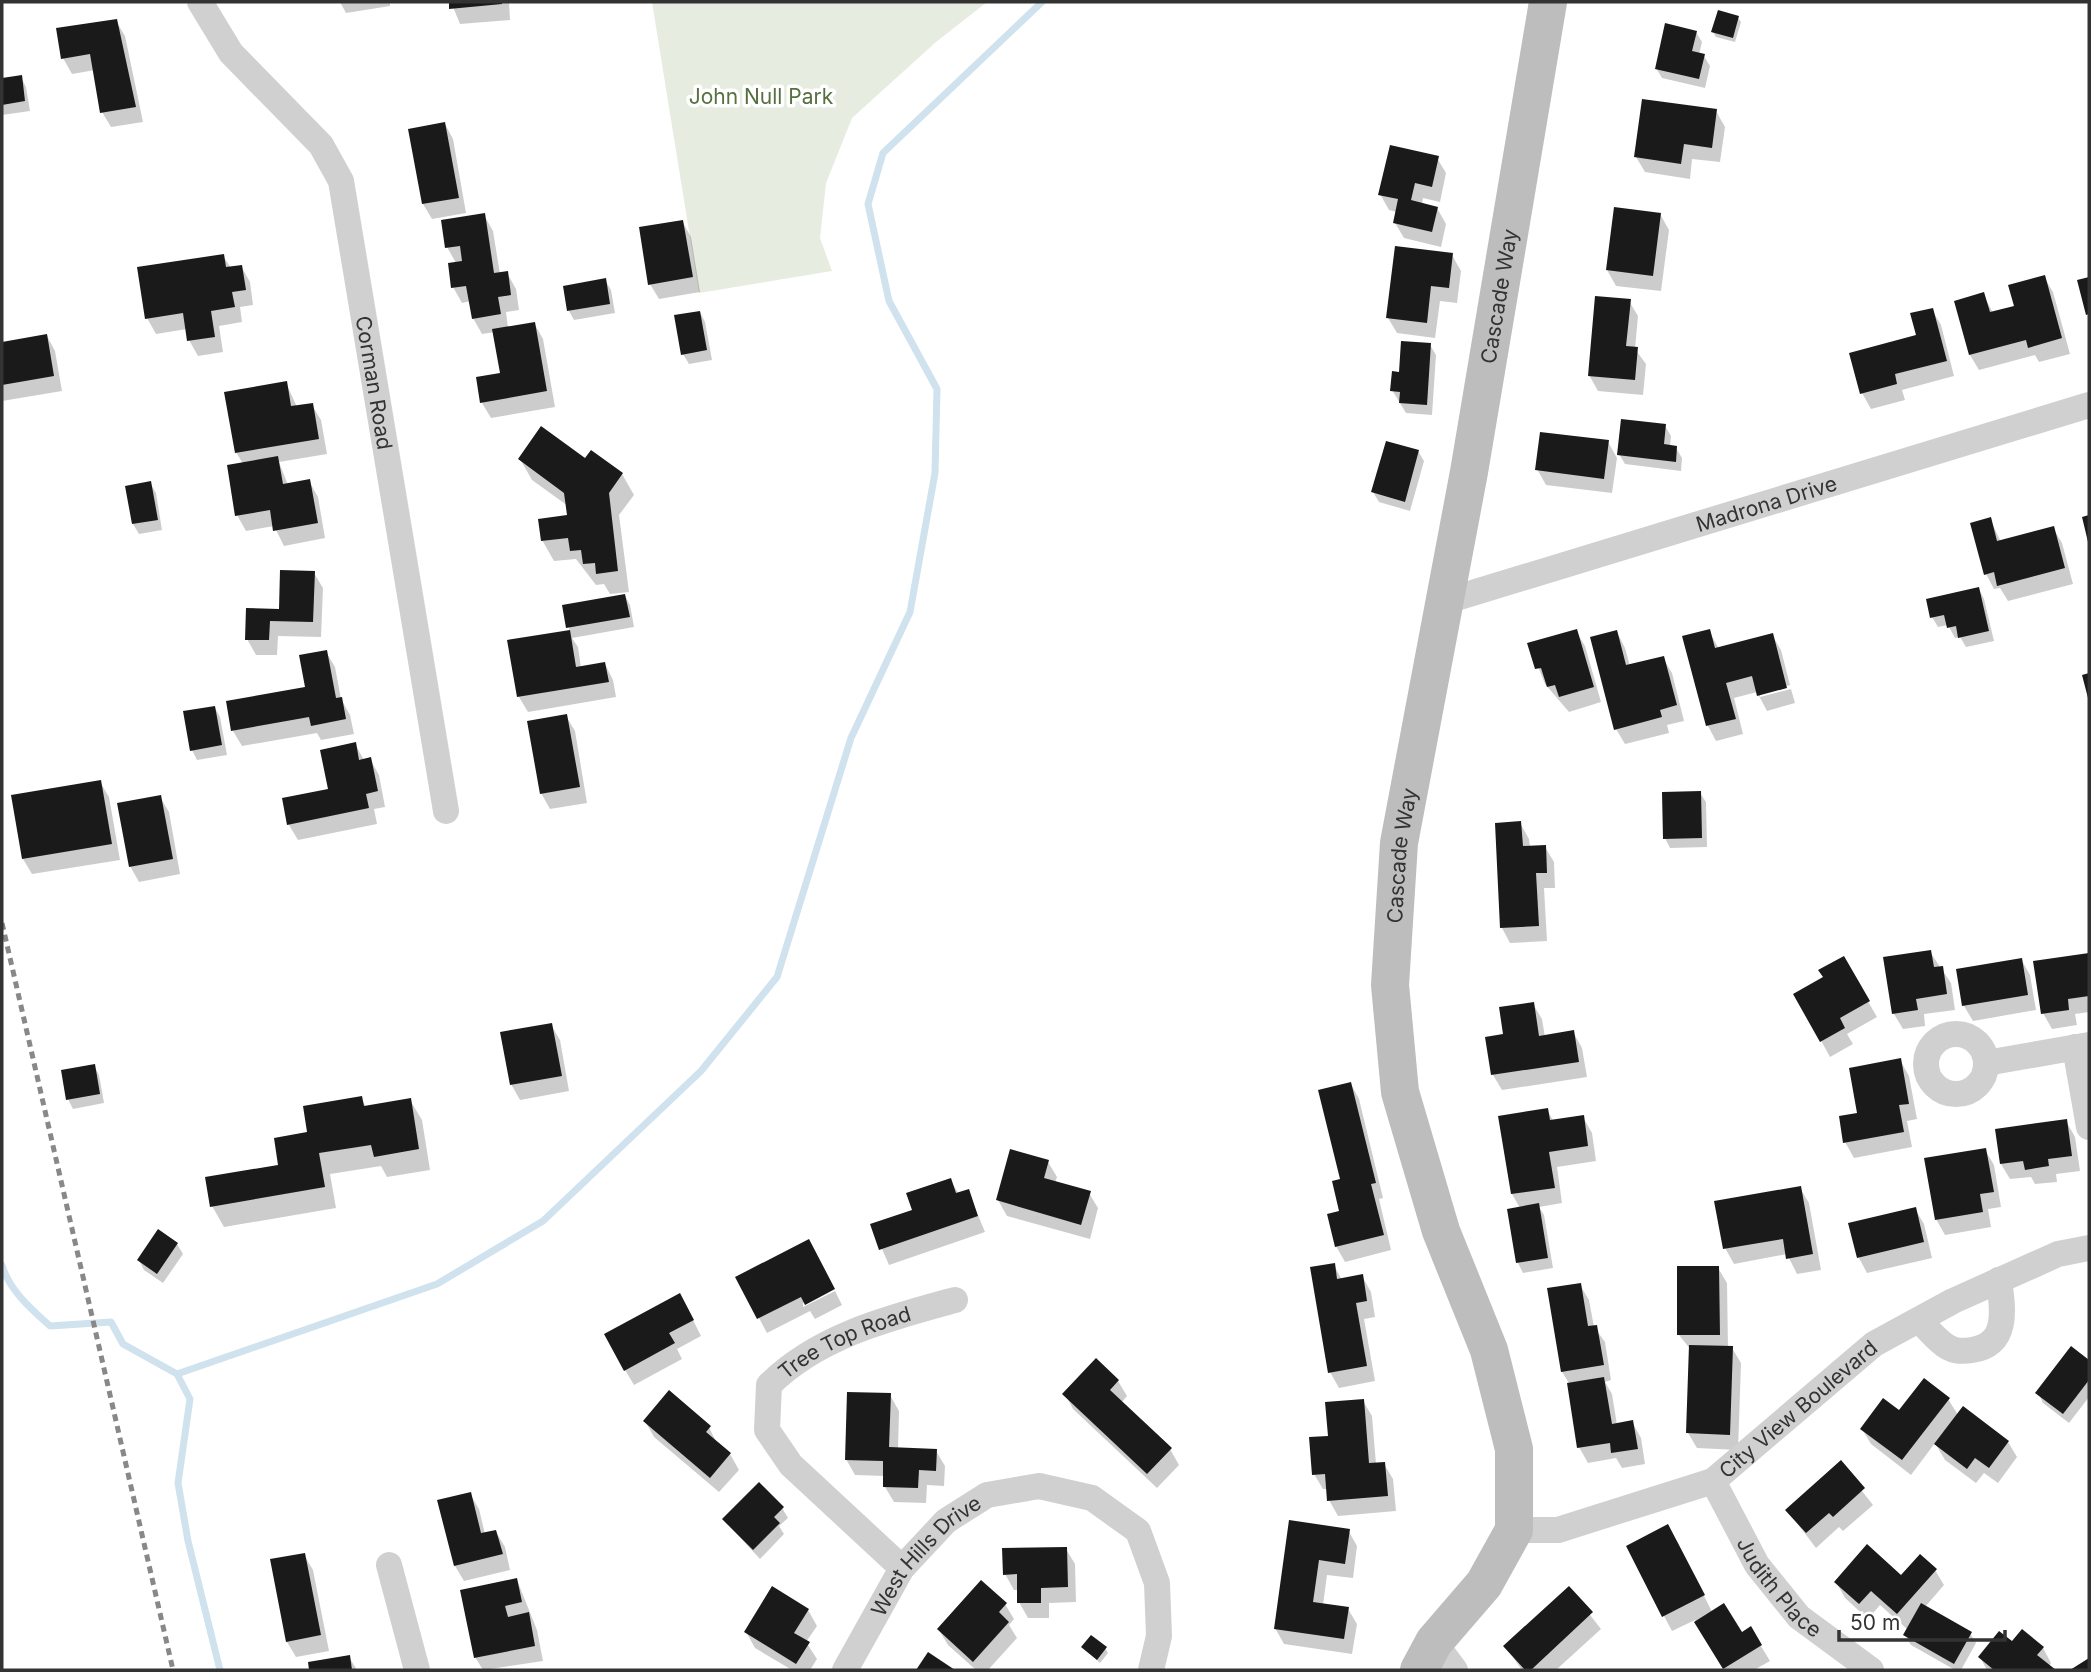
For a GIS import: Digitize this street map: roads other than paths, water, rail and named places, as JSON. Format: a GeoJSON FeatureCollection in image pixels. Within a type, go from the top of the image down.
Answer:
{"type":"FeatureCollection","features":[{"type":"Feature","properties":{"kind":"street","name":"Corman Road"},"geometry":{"type":"LineString","coordinates":[[201,2],[231,54],[321,145],[341,181],[446,811]]}},
{"type":"Feature","properties":{"kind":"street","name":"Cascade Way"},"geometry":{"type":"LineString","coordinates":[[1436,1661],[1514,1530],[1514,1449],[1489,1350],[1441,1231],[1401,1092],[1390,985],[1399,843],[1469,472],[1548,2]]}},
{"type":"Feature","properties":{"kind":"street","name":"Madrona Drive"},"geometry":{"type":"LineString","coordinates":[[1443,602],[2089,405]]}},
{"type":"Feature","properties":{"kind":"street"},"geometry":{"type":"LineString","coordinates":[[1986,1063],[2082,1046],[2089,1127]]}},
{"type":"Feature","properties":{"kind":"street","name":"City View Boulevard"},"geometry":{"type":"LineString","coordinates":[[1514,1530],[1558,1530],[1713,1481],[1874,1344],[2000,1280],[2058,1254],[2089,1248]]}},
{"type":"Feature","properties":{"kind":"street"},"geometry":{"type":"LineString","coordinates":[[1919,1320],[1943,1344],[1960,1353],[1984,1348],[1998,1338],[2003,1315],[2000,1280]]}},
{"type":"Feature","properties":{"kind":"street","name":"Tree Top Road"},"geometry":{"type":"LineString","coordinates":[[902,1568],[791,1465],[767,1430],[769,1385],[790,1364],[872,1323],[954,1300]]}},
{"type":"Feature","properties":{"kind":"street","name":"Judith Place"},"geometry":{"type":"LineString","coordinates":[[1713,1481],[1757,1565],[1799,1617],[1871,1670]]}},
{"type":"Feature","properties":{"kind":"street","name":"West Hills Drive"},"geometry":{"type":"LineString","coordinates":[[845,1670],[902,1568],[946,1521],[987,1495],[1039,1486],[1092,1498],[1138,1531],[1157,1583],[1159,1636],[1151,1670]]}},
{"type":"Feature","properties":{"kind":"street"},"geometry":{"type":"LineString","coordinates":[[389,1564],[417,1670]]}},
{"type":"Feature","properties":{"kind":"waterway"},"geometry":{"type":"LineString","coordinates":[[177,1374],[437,1284],[543,1221],[701,1071],[777,977],[851,738],[910,612],[935,473],[937,389],[889,301],[868,204],[883,153],[1042,2]]}},
{"type":"Feature","properties":{"kind":"waterway"},"geometry":{"type":"LineString","coordinates":[[2,1265],[15,1291],[50,1326],[111,1322],[123,1344],[177,1374],[190,1399],[178,1483],[188,1541],[220,1670]]}},
{"type":"Feature","properties":{"kind":"railway"},"geometry":{"type":"LineString","coordinates":[[2,923],[173,1670]]}},
{"type":"Feature","properties":{"kind":"park label","name":"John Null Park"},"geometry":{"type":"Point","coordinates":[761,96]}}]}
